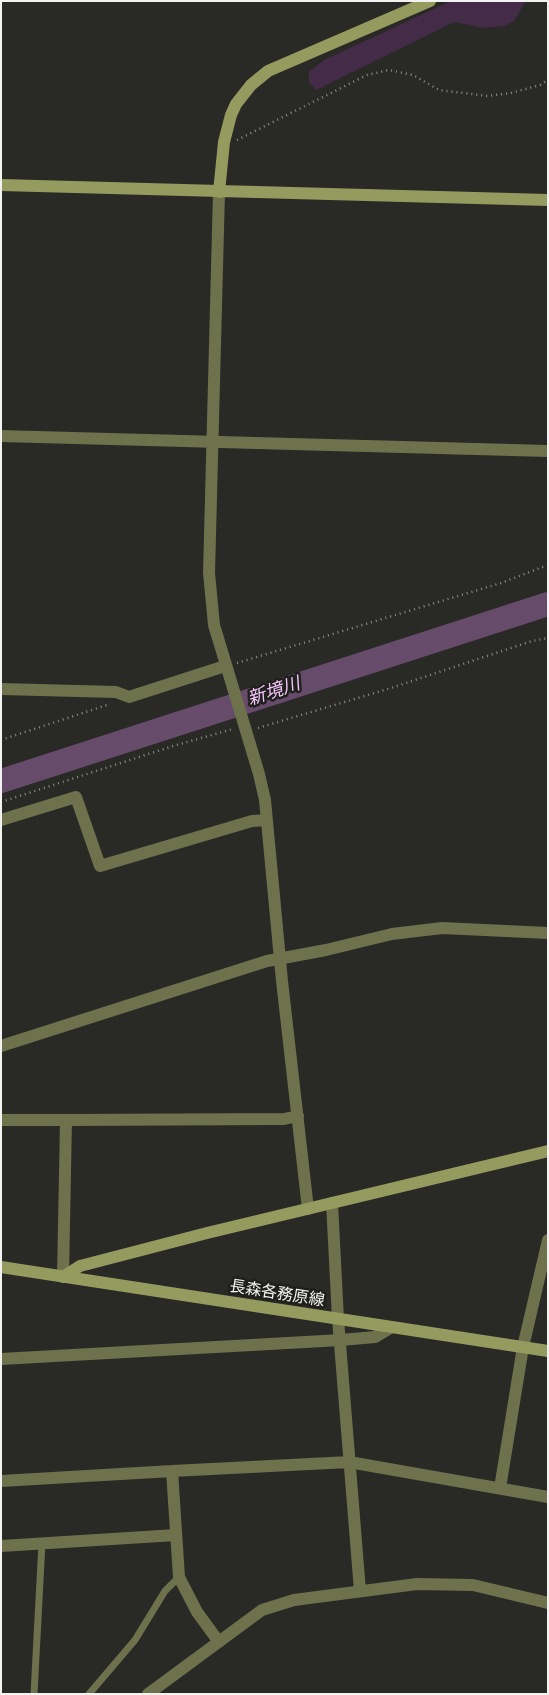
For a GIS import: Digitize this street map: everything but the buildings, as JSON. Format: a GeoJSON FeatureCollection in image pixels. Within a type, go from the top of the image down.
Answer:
{"type":"FeatureCollection","features":[{"type":"Feature","properties":{"kind":"street"},"geometry":{"type":"LineString","coordinates":[[308,1209],[280,958],[265,800],[259,774],[214,625],[209,573],[219,192],[224,142],[236,104],[245,91],[268,70],[430,1]]}},
{"type":"Feature","properties":{"kind":"street"},"geometry":{"type":"LineString","coordinates":[[1,185],[548,200]]}},
{"type":"Feature","properties":{"kind":"street"},"geometry":{"type":"LineString","coordinates":[[1,436],[548,451]]}},
{"type":"Feature","properties":{"kind":"street"},"geometry":{"type":"LineString","coordinates":[[1,689],[116,692],[129,697],[225,666]]}},
{"type":"Feature","properties":{"kind":"street"},"geometry":{"type":"LineString","coordinates":[[1,820],[76,797],[100,866],[252,821],[267,820]]}},
{"type":"Feature","properties":{"kind":"street"},"geometry":{"type":"LineString","coordinates":[[1,1046],[267,961],[326,950],[392,934],[442,928],[548,933]]}},
{"type":"Feature","properties":{"kind":"street"},"geometry":{"type":"LineString","coordinates":[[1,1120],[284,1119],[298,1116]]}},
{"type":"Feature","properties":{"kind":"street"},"geometry":{"type":"LineString","coordinates":[[63,1277],[66,1120]]}},
{"type":"Feature","properties":{"kind":"street"},"geometry":{"type":"LineString","coordinates":[[63,1277],[80,1266],[548,1150]]}},
{"type":"Feature","properties":{"kind":"street"},"geometry":{"type":"LineString","coordinates":[[332,1203],[338,1319],[360,1591]]}},
{"type":"Feature","properties":{"kind":"street"},"geometry":{"type":"LineString","coordinates":[[500,1488],[523,1347],[548,1240]]}},
{"type":"Feature","properties":{"kind":"street","name":"長森各務原線"},"geometry":{"type":"LineString","coordinates":[[1,1267],[548,1351]]}},
{"type":"Feature","properties":{"kind":"street"},"geometry":{"type":"LineString","coordinates":[[1,1359],[341,1340],[375,1337],[390,1328]]}},
{"type":"Feature","properties":{"kind":"street"},"geometry":{"type":"LineString","coordinates":[[1,1480],[349,1462],[548,1497]]}},
{"type":"Feature","properties":{"kind":"street"},"geometry":{"type":"LineString","coordinates":[[172,1471],[180,1577],[197,1612],[219,1642]]}},
{"type":"Feature","properties":{"kind":"street"},"geometry":{"type":"LineString","coordinates":[[1,1546],[176,1535]]}},
{"type":"Feature","properties":{"kind":"street"},"geometry":{"type":"LineString","coordinates":[[148,1694],[262,1610],[294,1600],[416,1584],[473,1585],[548,1603]]}},
{"type":"Feature","properties":{"kind":"lane"},"geometry":{"type":"LineString","coordinates":[[34,1694],[42,1543]]}},
{"type":"Feature","properties":{"kind":"lane"},"geometry":{"type":"LineString","coordinates":[[88,1694],[135,1640],[165,1591],[180,1577]]}},
{"type":"Feature","properties":{"kind":"path"},"geometry":{"type":"LineString","coordinates":[[224,142],[239,140],[367,75],[389,70],[413,75],[439,90],[488,96],[511,93],[540,85],[548,80]]}},
{"type":"Feature","properties":{"kind":"path"},"geometry":{"type":"LineString","coordinates":[[225,666],[501,583],[548,565]]}},
{"type":"Feature","properties":{"kind":"path"},"geometry":{"type":"LineString","coordinates":[[1,802],[173,746],[235,728],[246,731],[391,688],[532,641],[548,638]]}},
{"type":"Feature","properties":{"kind":"path"},"geometry":{"type":"LineString","coordinates":[[1,740],[129,697]]}},
{"type":"Feature","properties":{"kind":"shaded area"},"geometry":{"type":"Polygon","coordinates":[[[451,1],[526,1],[514,21],[504,26],[483,28],[454,22],[316,90],[309,82],[309,72],[324,60],[451,1]]]}},
{"type":"Feature","properties":{"kind":"waterway","name":"新境川"},"geometry":{"type":"LineString","coordinates":[[1,781],[548,604]]}}]}
